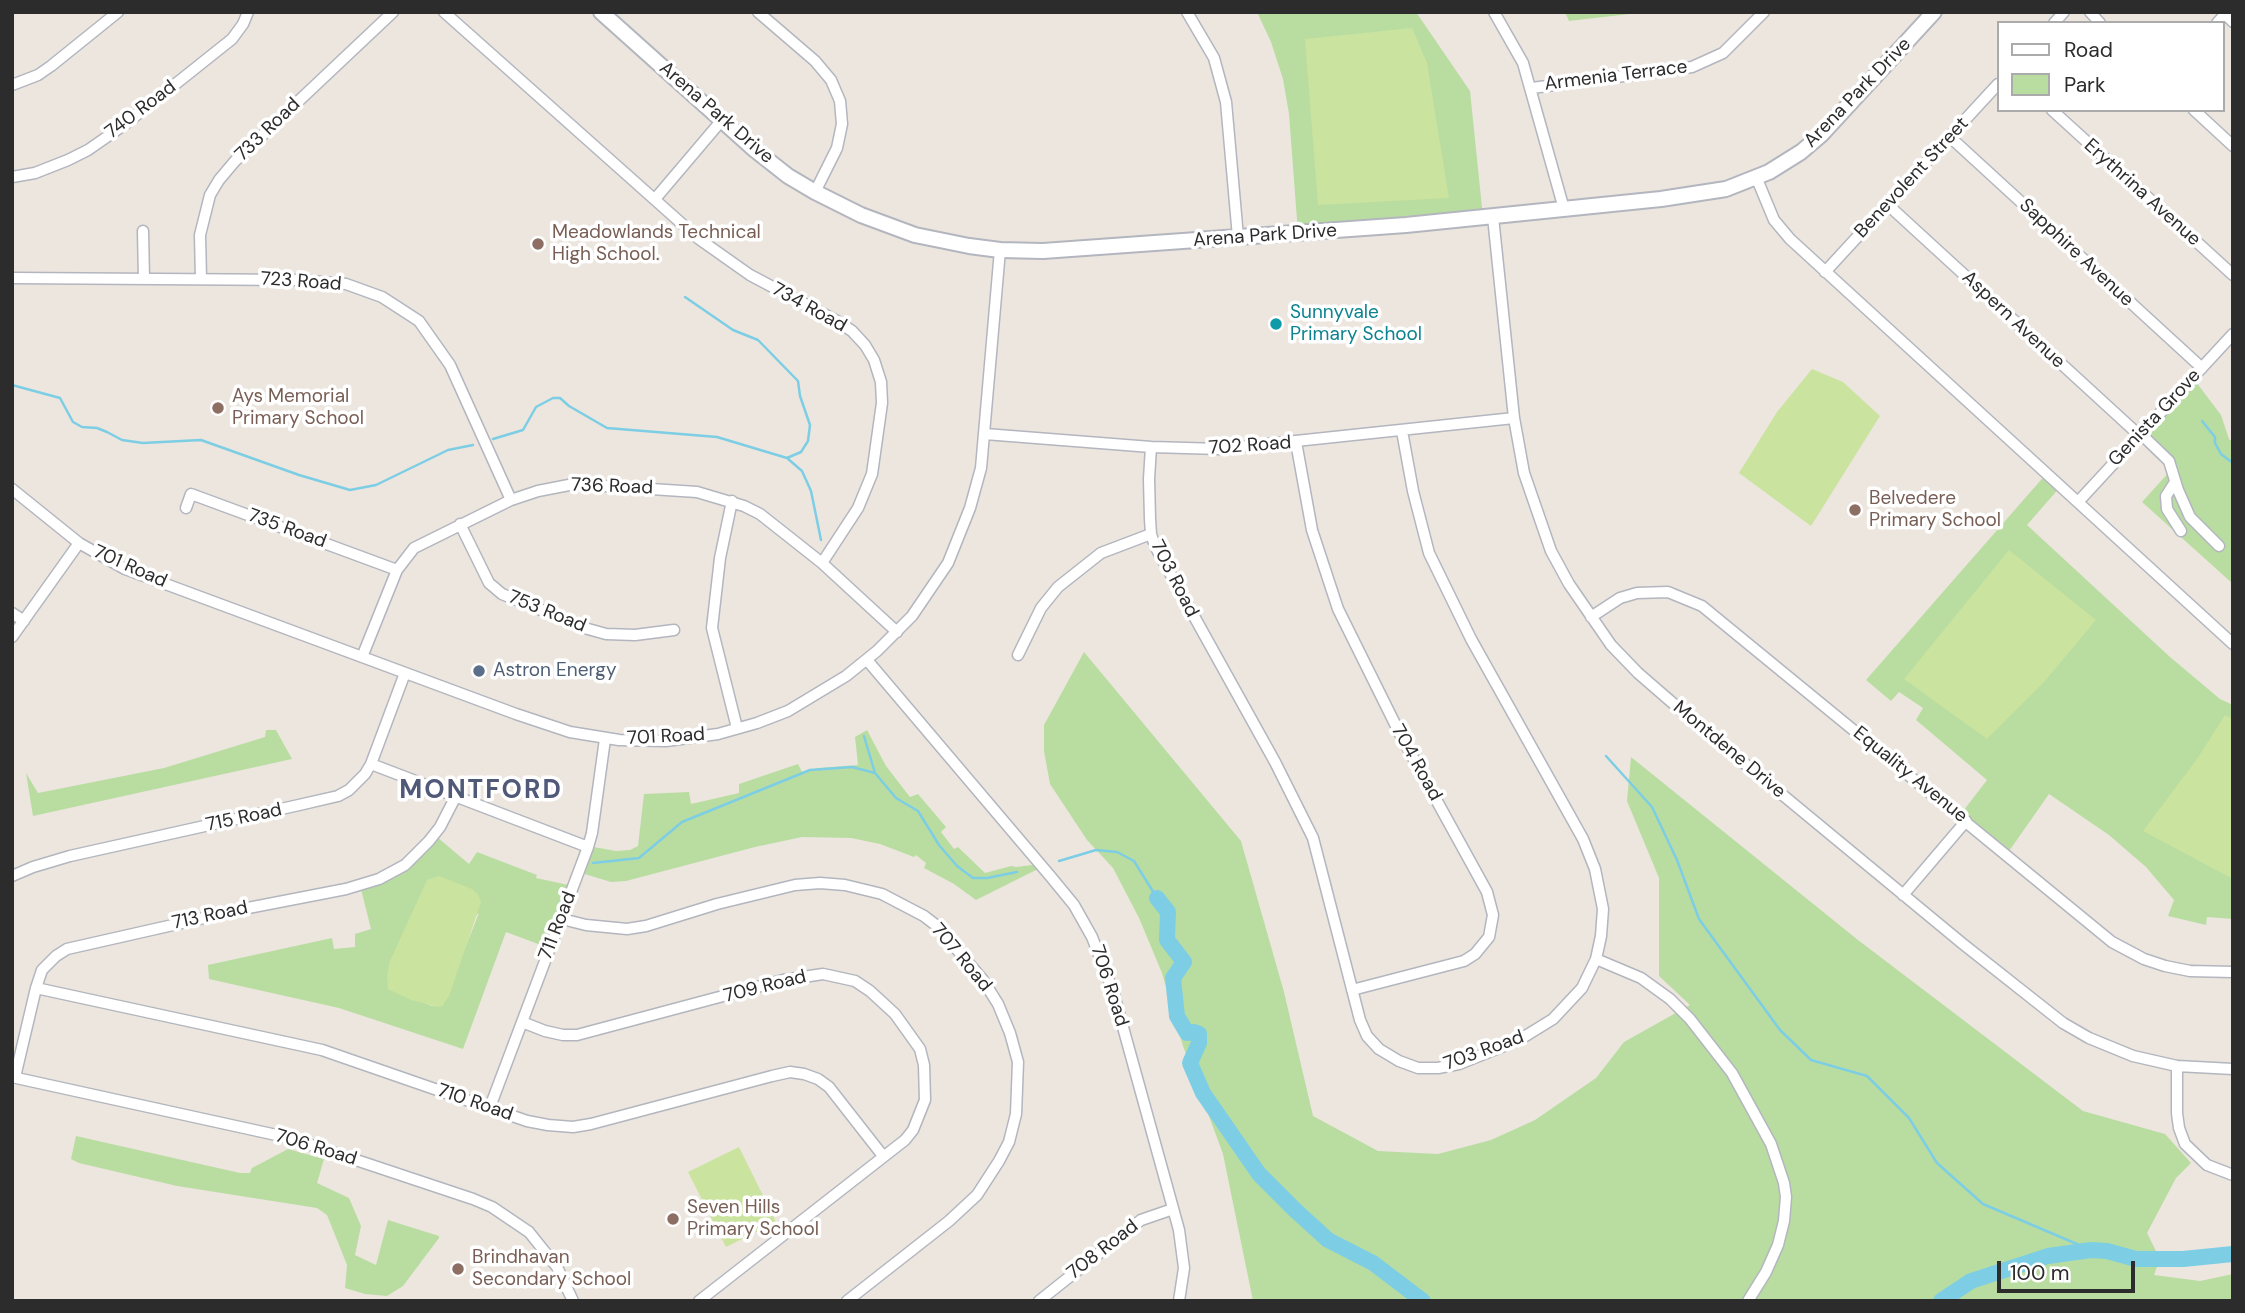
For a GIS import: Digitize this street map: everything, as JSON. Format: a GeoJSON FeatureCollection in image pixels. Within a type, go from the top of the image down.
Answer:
{"type":"FeatureCollection","features":[{"type":"Feature","properties":{"kind":"street"},"geometry":{"type":"LineString","coordinates":[[12,85],[38,75],[118,12]]}},
{"type":"Feature","properties":{"kind":"street","name":"740 Road"},"geometry":{"type":"LineString","coordinates":[[12,177],[46,169],[88,150],[124,125],[232,38],[248,12]]}},
{"type":"Feature","properties":{"kind":"street","name":"733 Road"},"geometry":{"type":"LineString","coordinates":[[201,279],[200,235],[209,195],[219,180],[235,161],[393,12]]}},
{"type":"Feature","properties":{"kind":"street","name":"734 Road"},"geometry":{"type":"LineString","coordinates":[[444,12],[699,239],[768,285],[852,331],[874,360],[881,382],[882,403],[872,474],[858,508],[822,563]]}},
{"type":"Feature","properties":{"kind":"street","name":"Arena Park Drive"},"geometry":{"type":"LineString","coordinates":[[601,12],[779,169],[815,192],[861,215],[915,235],[1000,250],[1043,251],[1493,217],[1727,189],[1757,178],[1786,162],[1821,135],[1934,12]]}},
{"type":"Feature","properties":{"kind":"street"},"geometry":{"type":"LineString","coordinates":[[758,12],[815,61],[831,80],[840,101],[842,124],[837,148],[815,192]]}},
{"type":"Feature","properties":{"kind":"street"},"geometry":{"type":"LineString","coordinates":[[1187,12],[1214,58],[1226,102],[1238,237]]}},
{"type":"Feature","properties":{"kind":"street"},"geometry":{"type":"LineString","coordinates":[[1494,12],[1523,63],[1532,88],[1564,209]]}},
{"type":"Feature","properties":{"kind":"street","name":"Armenia Terrace"},"geometry":{"type":"LineString","coordinates":[[1532,88],[1692,67],[1723,53],[1764,12]]}},
{"type":"Feature","properties":{"kind":"street","name":"Benevolent Street"},"geometry":{"type":"LineString","coordinates":[[1825,272],[1996,86]]}},
{"type":"Feature","properties":{"kind":"street","name":"Erythrina Avenue"},"geometry":{"type":"LineString","coordinates":[[2054,112],[2233,275]]}},
{"type":"Feature","properties":{"kind":"street"},"geometry":{"type":"LineString","coordinates":[[2196,112],[2233,146]]}},
{"type":"Feature","properties":{"kind":"street"},"geometry":{"type":"LineString","coordinates":[[655,199],[722,120]]}},
{"type":"Feature","properties":{"kind":"street","name":"Sapphire Avenue"},"geometry":{"type":"LineString","coordinates":[[1950,137],[2202,368]]}},
{"type":"Feature","properties":{"kind":"street"},"geometry":{"type":"LineString","coordinates":[[1757,178],[1774,220],[1782,231],[2233,645]]}},
{"type":"Feature","properties":{"kind":"street","name":"Aspern Avenue"},"geometry":{"type":"LineString","coordinates":[[1887,204],[2169,461],[2190,517],[2219,546]]}},
{"type":"Feature","properties":{"kind":"street","name":"Montdene Drive"},"geometry":{"type":"LineString","coordinates":[[1493,217],[1514,418],[1524,473],[1551,551],[1611,645],[1638,673],[1903,895],[2063,1023],[2112,1049],[2144,1059],[2178,1066],[2233,1069]]}},
{"type":"Feature","properties":{"kind":"street"},"geometry":{"type":"LineString","coordinates":[[143,231],[144,279]]}},
{"type":"Feature","properties":{"kind":"street","name":"701 Road"},"geometry":{"type":"LineString","coordinates":[[12,489],[79,543],[125,569],[544,724],[605,739],[638,742],[697,737],[737,728],[757,723],[809,700],[867,660],[922,604],[954,550],[976,488],[985,434],[1000,250]]}},
{"type":"Feature","properties":{"kind":"street","name":"723 Road"},"geometry":{"type":"LineString","coordinates":[[12,278],[326,281],[365,289],[405,310],[419,321],[450,365],[511,500]]}},
{"type":"Feature","properties":{"kind":"street","name":"Genista Grove"},"geometry":{"type":"LineString","coordinates":[[2078,502],[2233,334]]}},
{"type":"Feature","properties":{"kind":"street","name":"702 Road"},"geometry":{"type":"LineString","coordinates":[[985,434],[1151,447],[1220,449],[1514,418]]}},
{"type":"Feature","properties":{"kind":"street","name":"703 Road"},"geometry":{"type":"LineString","coordinates":[[1151,447],[1151,534],[1164,564],[1275,762],[1313,838],[1360,1020],[1367,1036],[1379,1049],[1399,1062],[1418,1068],[1438,1068],[1459,1064],[1518,1040],[1553,1019],[1582,988],[1596,959],[1603,909],[1595,869],[1583,839],[1471,639],[1429,553],[1413,491],[1402,431]]}},
{"type":"Feature","properties":{"kind":"street","name":"704 Road"},"geometry":{"type":"LineString","coordinates":[[1296,442],[1312,530],[1338,609],[1400,734],[1487,892],[1493,915],[1489,937],[1475,954],[1464,961],[1352,990]]}},
{"type":"Feature","properties":{"kind":"street"},"geometry":{"type":"LineString","coordinates":[[2175,482],[2166,496],[2167,509],[2181,531]]}},
{"type":"Feature","properties":{"kind":"street","name":"736 Road"},"geometry":{"type":"LineString","coordinates":[[362,657],[397,570],[414,548],[511,500],[557,486],[589,484],[697,492],[732,501],[760,514],[822,563],[897,632]]}},
{"type":"Feature","properties":{"kind":"street","name":"735 Road"},"geometry":{"type":"LineString","coordinates":[[186,508],[191,494],[397,570]]}},
{"type":"Feature","properties":{"kind":"street"},"geometry":{"type":"LineString","coordinates":[[732,501],[720,558],[712,628],[737,728]]}},
{"type":"Feature","properties":{"kind":"street","name":"753 Road"},"geometry":{"type":"LineString","coordinates":[[460,524],[489,583],[502,594],[606,634],[625,636],[674,630]]}},
{"type":"Feature","properties":{"kind":"street"},"geometry":{"type":"LineString","coordinates":[[1018,655],[1041,608],[1058,587],[1101,553],[1151,534]]}},
{"type":"Feature","properties":{"kind":"street"},"geometry":{"type":"LineString","coordinates":[[12,637],[79,543]]}},
{"type":"Feature","properties":{"kind":"street","name":"Equality Avenue"},"geometry":{"type":"LineString","coordinates":[[1591,617],[1620,598],[1637,593],[1668,592],[1702,606],[2112,942],[2144,959],[2190,971],[2233,972]]}},
{"type":"Feature","properties":{"kind":"street"},"geometry":{"type":"LineString","coordinates":[[12,613],[24,621]]}},
{"type":"Feature","properties":{"kind":"street","name":"706 Road"},"geometry":{"type":"LineString","coordinates":[[867,660],[1074,905],[1092,937],[1113,991],[1173,1209],[1185,1268],[1179,1301]]}},
{"type":"Feature","properties":{"kind":"street","name":"715 Road"},"geometry":{"type":"LineString","coordinates":[[13,874],[70,856],[338,796],[356,783],[371,764],[405,673]]}},
{"type":"Feature","properties":{"kind":"street","name":"711 Road"},"geometry":{"type":"LineString","coordinates":[[490,1107],[588,847],[605,739]]}},
{"type":"Feature","properties":{"kind":"street"},"geometry":{"type":"LineString","coordinates":[[371,764],[588,847]]}},
{"type":"Feature","properties":{"kind":"street","name":"713 Road"},"geometry":{"type":"LineString","coordinates":[[14,1077],[42,970],[67,950],[237,910],[346,890],[379,879],[405,865],[429,841],[440,827],[456,796]]}},
{"type":"Feature","properties":{"kind":"street"},"geometry":{"type":"LineString","coordinates":[[1903,895],[1966,821]]}},
{"type":"Feature","properties":{"kind":"street","name":"707 Road"},"geometry":{"type":"LineString","coordinates":[[562,919],[607,929],[627,929],[795,885],[845,885],[883,894],[924,916],[937,926],[983,980],[998,1004],[1018,1062],[1016,1114],[1009,1142],[977,1195],[949,1221],[848,1301]]}},
{"type":"Feature","properties":{"kind":"street"},"geometry":{"type":"LineString","coordinates":[[1596,959],[1641,978],[1670,999],[1690,1019],[1732,1073],[1771,1144],[1784,1183],[1784,1221],[1778,1245],[1766,1272],[1748,1301]]}},
{"type":"Feature","properties":{"kind":"street","name":"709 Road"},"geometry":{"type":"LineString","coordinates":[[522,1022],[554,1034],[578,1035],[808,975],[837,976],[855,981],[870,991],[895,1014],[920,1049],[924,1065],[925,1100],[914,1130],[905,1140],[699,1301]]}},
{"type":"Feature","properties":{"kind":"street","name":"710 Road"},"geometry":{"type":"LineString","coordinates":[[36,988],[322,1051],[527,1121],[548,1125],[582,1125],[790,1072],[818,1079],[829,1087],[883,1156]]}},
{"type":"Feature","properties":{"kind":"street"},"geometry":{"type":"LineString","coordinates":[[2178,1066],[2177,1113],[2185,1144],[2207,1165],[2233,1175]]}},
{"type":"Feature","properties":{"kind":"street","name":"706 Road"},"geometry":{"type":"LineString","coordinates":[[14,1077],[290,1138],[492,1207],[521,1225],[537,1240],[557,1267],[573,1301]]}},
{"type":"Feature","properties":{"kind":"street","name":"708 Road"},"geometry":{"type":"LineString","coordinates":[[1039,1301],[1141,1220],[1173,1209]]}},
{"type":"Feature","properties":{"kind":"green space"},"geometry":{"type":"Polygon","coordinates":[[[1257,12],[1416,12],[1470,91],[1483,217],[1298,233],[1289,114],[1283,79],[1271,42],[1257,12]]]}},
{"type":"Feature","properties":{"kind":"green space"},"geometry":{"type":"Polygon","coordinates":[[[1565,12],[1647,12],[1569,21],[1565,12]]]}},
{"type":"Feature","properties":{"kind":"green space"},"geometry":{"type":"Polygon","coordinates":[[[1412,28],[1427,63],[1449,198],[1318,205],[1305,39],[1412,28]]]}},
{"type":"Feature","properties":{"kind":"green space"},"geometry":{"type":"Polygon","coordinates":[[[1812,369],[1843,382],[1880,416],[1811,526],[1739,473],[1777,412],[1812,369]]]}},
{"type":"Feature","properties":{"kind":"green space"},"geometry":{"type":"Polygon","coordinates":[[[2193,378],[2221,415],[2229,439],[2233,442],[2233,584],[2142,502],[2171,470],[2140,433],[2193,378]]]}},
{"type":"Feature","properties":{"kind":"green space"},"geometry":{"type":"Polygon","coordinates":[[[2047,473],[2061,486],[2027,525],[2170,657],[2220,699],[2233,705],[2233,919],[2207,917],[2206,925],[2168,916],[2174,900],[2146,867],[2109,835],[2049,794],[2007,854],[1960,815],[1987,780],[1916,720],[1923,708],[1899,692],[1891,701],[1866,680],[2047,473]]]}},
{"type":"Feature","properties":{"kind":"green space"},"geometry":{"type":"Polygon","coordinates":[[[2009,550],[2096,620],[2044,682],[1987,739],[1904,679],[2009,550]]]}},
{"type":"Feature","properties":{"kind":"green space"},"geometry":{"type":"Polygon","coordinates":[[[1084,652],[1241,841],[1284,992],[1313,1116],[1378,1151],[1438,1154],[1491,1140],[1535,1120],[1596,1078],[1624,1042],[1690,1005],[1659,976],[1659,878],[1627,801],[1631,757],[1858,940],[2083,1111],[2165,1134],[2191,1163],[2176,1178],[2147,1233],[2160,1259],[2154,1275],[2200,1281],[2233,1274],[2233,1301],[1253,1301],[1223,1154],[1183,1046],[1162,973],[1139,918],[1113,868],[1087,840],[1050,784],[1044,751],[1044,725],[1084,652]]]}},
{"type":"Feature","properties":{"kind":"green space"},"geometry":{"type":"Polygon","coordinates":[[[2225,715],[2233,719],[2233,879],[2143,831],[2197,759],[2225,715]]]}},
{"type":"Feature","properties":{"kind":"green space"},"geometry":{"type":"Polygon","coordinates":[[[266,730],[276,730],[292,759],[33,816],[26,773],[38,793],[164,768],[265,737],[266,730]]]}},
{"type":"Feature","properties":{"kind":"green space"},"geometry":{"type":"Polygon","coordinates":[[[867,730],[886,766],[910,797],[918,794],[946,827],[941,832],[954,849],[958,847],[985,873],[1011,866],[1040,864],[1042,867],[976,900],[924,868],[926,863],[916,855],[914,857],[880,844],[851,838],[802,837],[626,881],[611,882],[578,872],[588,846],[616,851],[630,850],[638,846],[644,794],[689,792],[691,804],[739,793],[739,784],[798,764],[802,772],[858,765],[855,737],[867,730]]]}},
{"type":"Feature","properties":{"kind":"green space"},"geometry":{"type":"Polygon","coordinates":[[[437,837],[469,864],[477,852],[537,875],[536,878],[573,886],[549,948],[506,932],[463,1049],[339,1008],[209,979],[208,965],[332,938],[334,949],[355,947],[355,934],[371,929],[361,889],[379,882],[437,837]],[[479,913],[388,989],[432,1006],[442,1006],[479,913]]]}},
{"type":"Feature","properties":{"kind":"green space"},"geometry":{"type":"Polygon","coordinates":[[[439,876],[472,889],[481,902],[449,996],[442,1006],[438,1007],[411,1000],[388,989],[387,975],[390,961],[427,880],[439,876]]]}},
{"type":"Feature","properties":{"kind":"green space"},"geometry":{"type":"Polygon","coordinates":[[[76,1136],[240,1173],[250,1173],[252,1168],[288,1149],[324,1159],[317,1183],[349,1198],[361,1226],[355,1255],[376,1265],[388,1220],[439,1238],[403,1286],[387,1296],[365,1294],[345,1288],[347,1265],[327,1215],[317,1208],[177,1186],[79,1163],[71,1159],[76,1136]]]}},
{"type":"Feature","properties":{"kind":"green space"},"geometry":{"type":"Polygon","coordinates":[[[739,1147],[776,1222],[726,1247],[688,1172],[739,1147]]]}},
{"type":"Feature","properties":{"kind":"waterway"},"geometry":{"type":"LineString","coordinates":[[685,297],[733,330],[758,340],[798,381],[810,425],[808,441],[801,452],[787,458]]}},
{"type":"Feature","properties":{"kind":"waterway"},"geometry":{"type":"LineString","coordinates":[[12,385],[60,398],[73,422],[82,427],[97,428],[122,440],[143,443],[201,440],[350,490],[376,485],[448,450],[473,445]]}},
{"type":"Feature","properties":{"kind":"waterway"},"geometry":{"type":"LineString","coordinates":[[493,439],[523,430],[536,407],[553,398],[560,398],[607,428],[717,437],[787,458],[802,471],[811,491],[821,540]]}},
{"type":"Feature","properties":{"kind":"waterway"},"geometry":{"type":"LineString","coordinates":[[2202,421],[2215,437],[2221,454],[2233,463]]}},
{"type":"Feature","properties":{"kind":"waterway"},"geometry":{"type":"LineString","coordinates":[[864,736],[875,773],[896,798],[918,811],[939,845],[957,866],[973,878],[1017,872]]}},
{"type":"Feature","properties":{"kind":"waterway"},"geometry":{"type":"LineString","coordinates":[[1606,756],[1652,807],[1677,860],[1699,919],[1780,1030],[1811,1060],[1867,1076],[1909,1118],[1937,1163],[1983,1204],[2091,1250]]}},
{"type":"Feature","properties":{"kind":"waterway"},"geometry":{"type":"LineString","coordinates":[[593,863],[639,858],[682,822],[810,770],[852,767],[875,773]]}},
{"type":"Feature","properties":{"kind":"waterway"},"geometry":{"type":"LineString","coordinates":[[1059,861],[1096,850],[1117,852],[1134,861],[1157,898]]}},
{"type":"Feature","properties":{"kind":"waterway"},"geometry":{"type":"LineString","coordinates":[[1157,898],[1168,912],[1167,940],[1184,962],[1173,978],[1177,1016],[1187,1033],[1199,1034],[1199,1043],[1190,1063],[1203,1093],[1259,1174],[1295,1210],[1328,1240],[1373,1263],[1423,1301]]}},
{"type":"Feature","properties":{"kind":"waterway"},"geometry":{"type":"LineString","coordinates":[[1941,1301],[1971,1281],[2048,1256],[2091,1250],[2107,1251],[2136,1259],[2183,1259],[2233,1254]]}},
{"type":"Feature","properties":{"kind":"place","name":"Meadowlands Technical High School."},"geometry":{"type":"Point","coordinates":[538,244]}},
{"type":"Feature","properties":{"kind":"place","name":"Sunnyvale Primary School"},"geometry":{"type":"Point","coordinates":[1276,324]}},
{"type":"Feature","properties":{"kind":"place","name":"Ays Memorial Primary School"},"geometry":{"type":"Point","coordinates":[218,408]}},
{"type":"Feature","properties":{"kind":"place","name":"Belvedere Primary School"},"geometry":{"type":"Point","coordinates":[1855,510]}},
{"type":"Feature","properties":{"kind":"place","name":"Astron Energy"},"geometry":{"type":"Point","coordinates":[479,671]}},
{"type":"Feature","properties":{"kind":"place","name":"Seven Hills Primary School"},"geometry":{"type":"Point","coordinates":[673,1219]}},
{"type":"Feature","properties":{"kind":"place","name":"Brindhavan Secondary School"},"geometry":{"type":"Point","coordinates":[458,1269]}},
{"type":"Feature","properties":{"kind":"district","name":"MONTFORD"},"geometry":{"type":"Point","coordinates":[481,791]}}]}
